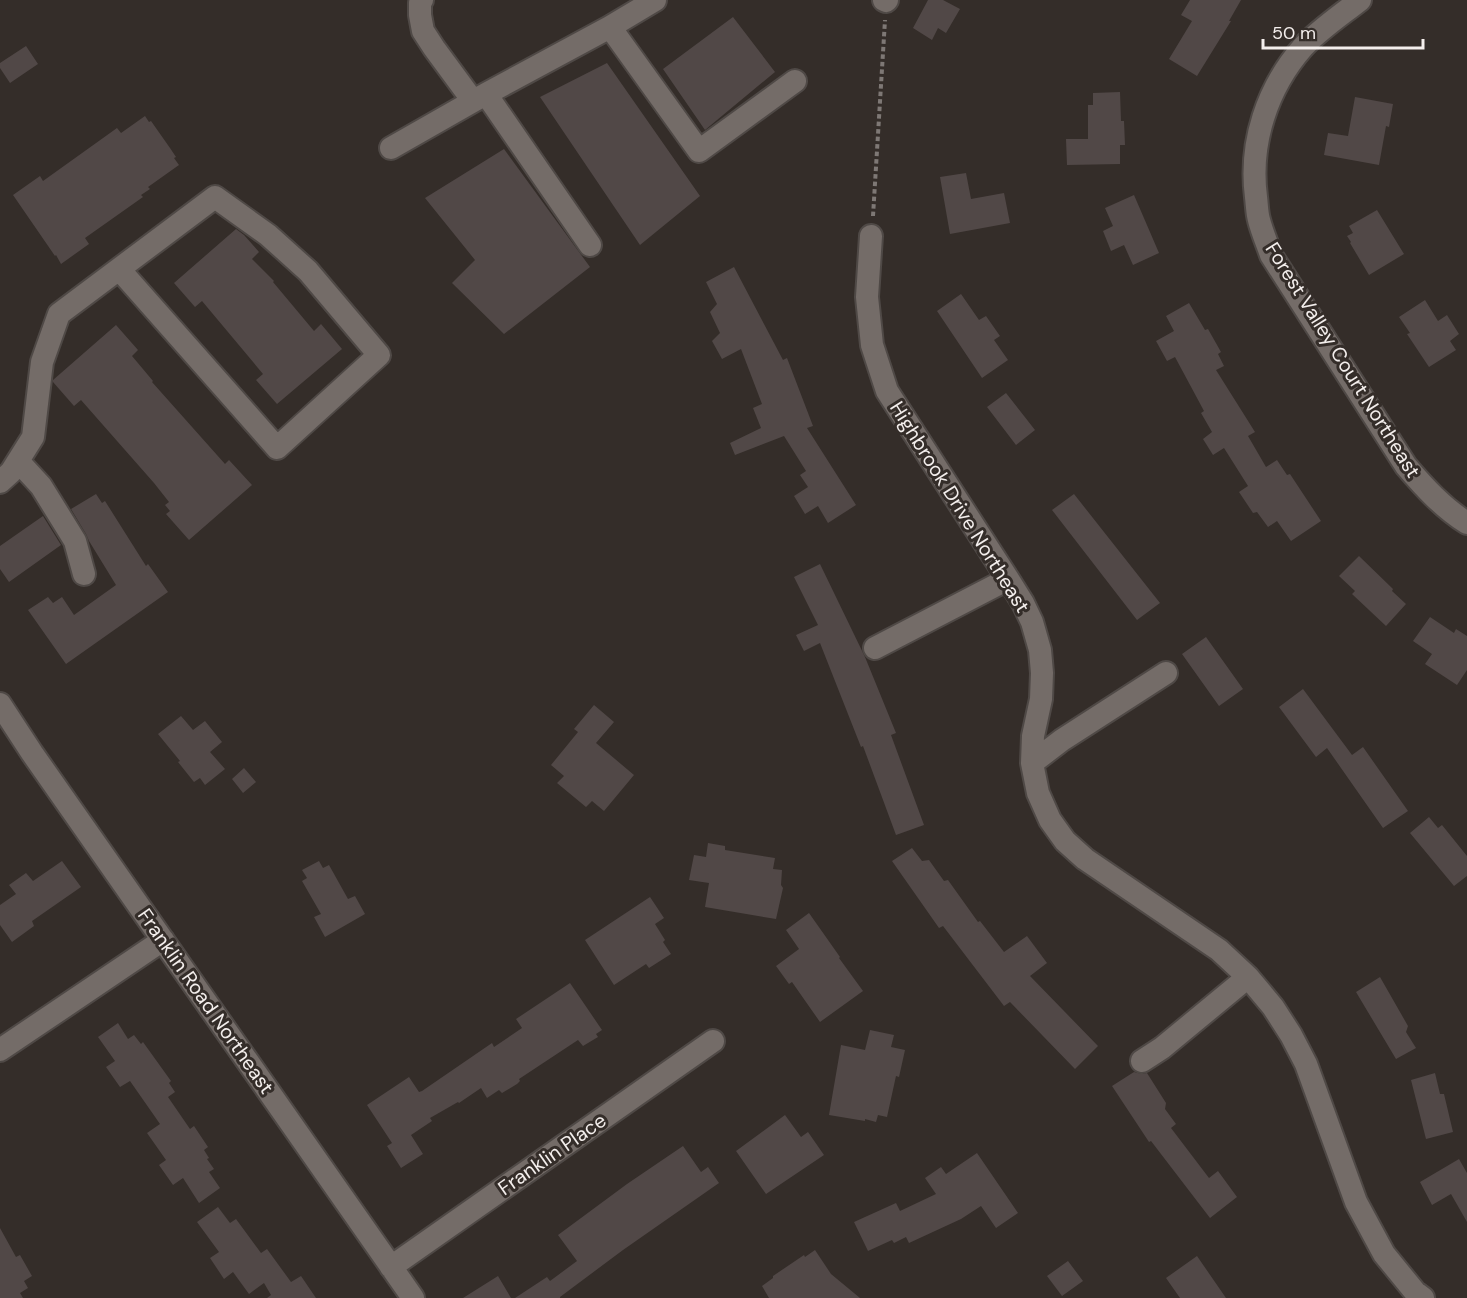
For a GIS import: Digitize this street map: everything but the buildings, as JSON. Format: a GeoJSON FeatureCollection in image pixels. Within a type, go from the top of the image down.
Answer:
{"type":"FeatureCollection","features":[{"type":"Feature","properties":{"kind":"street"},"geometry":{"type":"LineString","coordinates":[[422,0],[420,15],[423,31],[434,48],[479,97],[590,245]]}},
{"type":"Feature","properties":{"kind":"street"},"geometry":{"type":"LineString","coordinates":[[391,148],[655,0]]}},
{"type":"Feature","properties":{"kind":"street","name":"Forest Valley Court Northeast"},"geometry":{"type":"LineString","coordinates":[[1360,0],[1303,47],[1282,76],[1267,104],[1256,141],[1253,180],[1258,218],[1272,255],[1406,466],[1425,488],[1467,523]]}},
{"type":"Feature","properties":{"kind":"street"},"geometry":{"type":"LineString","coordinates":[[610,27],[699,152],[795,81]]}},
{"type":"Feature","properties":{"kind":"street"},"geometry":{"type":"LineString","coordinates":[[84,574],[75,541],[41,486],[7,472],[33,437],[42,362],[59,314],[119,269],[215,197],[268,235],[308,271],[380,355],[277,448],[119,269]]}},
{"type":"Feature","properties":{"kind":"street","name":"Highbrook Drive Northeast"},"geometry":{"type":"LineString","coordinates":[[871,236],[867,297],[872,345],[887,391],[1008,579],[1032,622],[1040,650],[1042,673],[1041,699],[1033,736],[1032,764],[1038,793],[1050,820],[1065,840],[1085,859],[1220,950],[1248,977],[1272,1007],[1291,1035],[1306,1064],[1356,1202],[1390,1262],[1415,1292],[1423,1298]]}},
{"type":"Feature","properties":{"kind":"street"},"geometry":{"type":"LineString","coordinates":[[875,648],[1008,579]]}},
{"type":"Feature","properties":{"kind":"street"},"geometry":{"type":"LineString","coordinates":[[1032,764],[1062,740],[1166,673]]}},
{"type":"Feature","properties":{"kind":"street","name":"Franklin Road Northeast"},"geometry":{"type":"LineString","coordinates":[[0,704],[412,1298]]}},
{"type":"Feature","properties":{"kind":"street"},"geometry":{"type":"LineString","coordinates":[[0,1050],[163,940]]}},
{"type":"Feature","properties":{"kind":"street"},"geometry":{"type":"LineString","coordinates":[[1142,1061],[1162,1048],[1248,977]]}},
{"type":"Feature","properties":{"kind":"street","name":"Franklin Place"},"geometry":{"type":"LineString","coordinates":[[391,1267],[714,1041]]}},
{"type":"Feature","properties":{"kind":"path"},"geometry":{"type":"LineString","coordinates":[[871,236],[886,0]]}}]}
